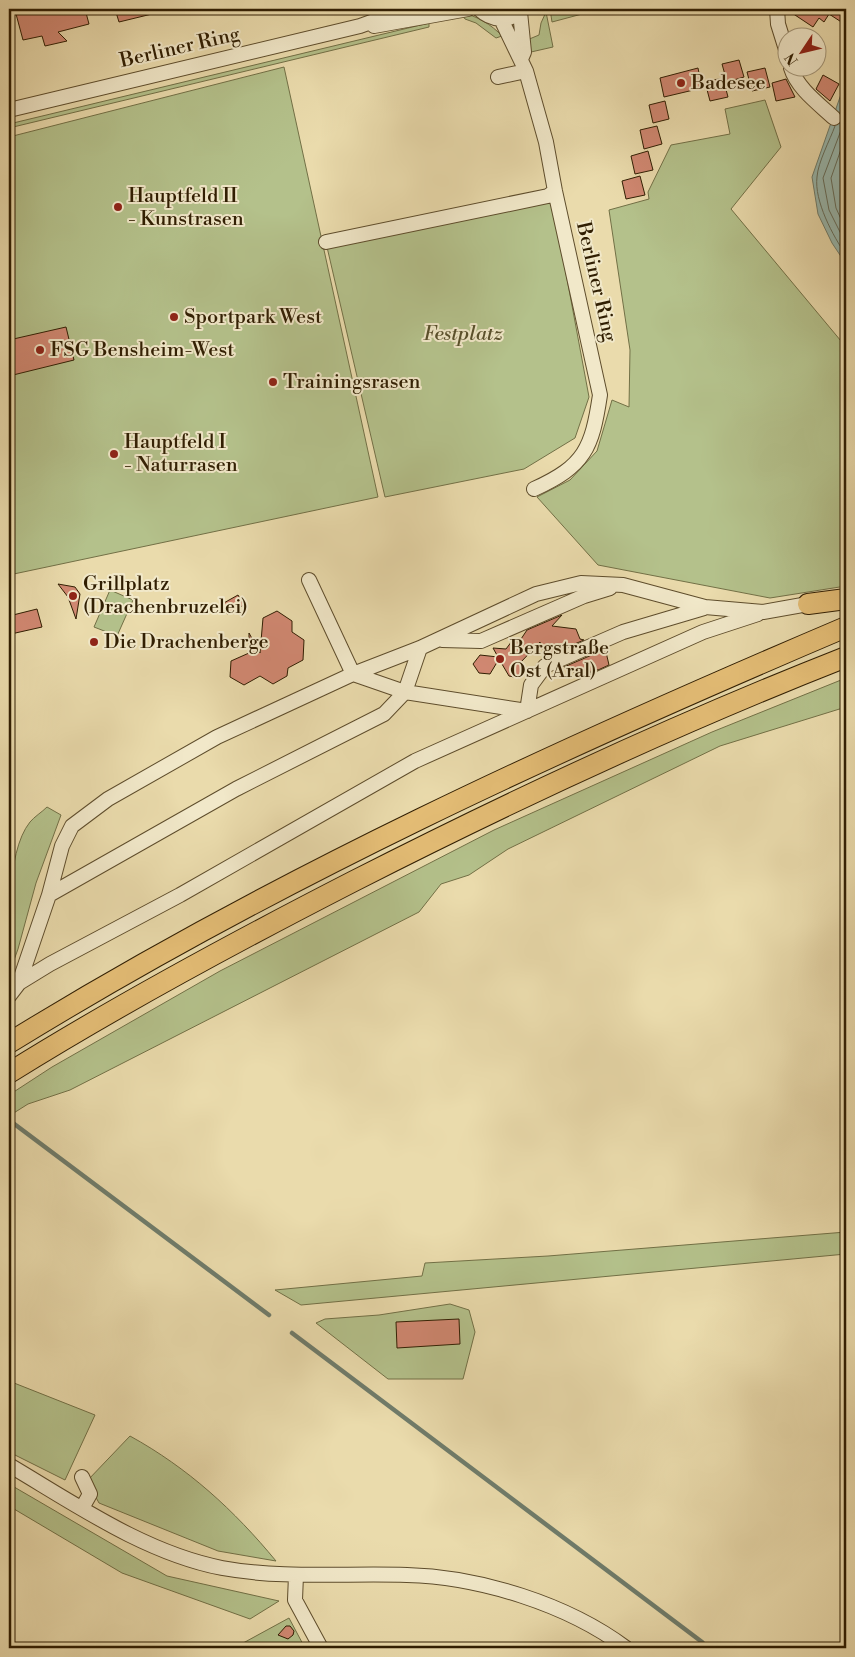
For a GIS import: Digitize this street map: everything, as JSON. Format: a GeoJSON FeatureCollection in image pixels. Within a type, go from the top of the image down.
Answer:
{"type":"FeatureCollection","features":[{"type":"Feature","properties":{"kind":"highway"},"geometry":{"type":"LineString","coordinates":[[808,604],[846,598]]}},
{"type":"Feature","properties":{"kind":"highway"},"geometry":{"type":"LineString","coordinates":[[9,1043],[175,945],[447,804],[628,721],[846,627]]}},
{"type":"Feature","properties":{"kind":"highway"},"geometry":{"type":"LineString","coordinates":[[9,1073],[70,1035],[194,965],[463,826],[639,744],[846,657]]}},
{"type":"Feature","properties":{"kind":"street","name":"Berliner Ring"},"geometry":{"type":"LineString","coordinates":[[9,110],[360,26],[407,9]]}},
{"type":"Feature","properties":{"kind":"street","name":"Berliner Ring"},"geometry":{"type":"LineString","coordinates":[[360,26],[382,25],[468,9]]}},
{"type":"Feature","properties":{"kind":"street"},"geometry":{"type":"LineString","coordinates":[[479,9],[488,16],[501,20]]}},
{"type":"Feature","properties":{"kind":"street"},"geometry":{"type":"LineString","coordinates":[[777,9],[779,28]]}},
{"type":"Feature","properties":{"kind":"street","name":"Berliner Ring"},"geometry":{"type":"LineString","coordinates":[[524,65],[513,48],[501,20],[521,10],[524,65],[546,142],[555,192],[600,395],[596,424],[587,450],[568,471],[534,489]]}},
{"type":"Feature","properties":{"kind":"street"},"geometry":{"type":"LineString","coordinates":[[498,77],[524,65]]}},
{"type":"Feature","properties":{"kind":"street"},"geometry":{"type":"LineString","coordinates":[[795,78],[810,96],[834,118]]}},
{"type":"Feature","properties":{"kind":"street"},"geometry":{"type":"LineString","coordinates":[[326,242],[548,196],[555,192]]}},
{"type":"Feature","properties":{"kind":"street"},"geometry":{"type":"LineString","coordinates":[[309,580],[353,674],[405,692],[527,711]]}},
{"type":"Feature","properties":{"kind":"street"},"geometry":{"type":"LineString","coordinates":[[9,996],[19,983],[49,895],[62,846],[72,826],[108,799],[217,737],[353,674],[438,640],[536,594],[580,583],[623,585],[705,607],[763,612]]}},
{"type":"Feature","properties":{"kind":"street"},"geometry":{"type":"LineString","coordinates":[[438,640],[481,641],[584,596],[623,585]]}},
{"type":"Feature","properties":{"kind":"street"},"geometry":{"type":"LineString","coordinates":[[19,983],[50,964],[180,895],[415,761],[703,632],[763,612],[808,604]]}},
{"type":"Feature","properties":{"kind":"street"},"geometry":{"type":"LineString","coordinates":[[527,711],[531,685],[546,666],[623,632],[705,607]]}},
{"type":"Feature","properties":{"kind":"street"},"geometry":{"type":"LineString","coordinates":[[49,895],[236,788],[384,714],[405,692],[420,648]]}},
{"type":"Feature","properties":{"kind":"street"},"geometry":{"type":"LineString","coordinates":[[9,1465],[134,1537],[174,1554],[222,1568],[296,1575],[409,1575],[466,1582],[514,1593],[587,1624],[626,1648]]}},
{"type":"Feature","properties":{"kind":"street"},"geometry":{"type":"LineString","coordinates":[[69,1501],[82,1477],[90,1494],[82,1508]]}},
{"type":"Feature","properties":{"kind":"street"},"geometry":{"type":"LineString","coordinates":[[296,1575],[296,1600],[321,1648]]}},
{"type":"Feature","properties":{"kind":"green space"},"geometry":{"type":"Polygon","coordinates":[[[550,9],[581,9],[582,14],[552,22],[550,9]]]}},
{"type":"Feature","properties":{"kind":"green space"},"geometry":{"type":"Polygon","coordinates":[[[546,12],[553,47],[531,52],[527,40],[539,35],[541,23],[546,12]]]}},
{"type":"Feature","properties":{"kind":"green space"},"geometry":{"type":"Polygon","coordinates":[[[461,13],[483,21],[502,36],[496,38],[476,23],[465,19],[461,13]]]}},
{"type":"Feature","properties":{"kind":"green space"},"geometry":{"type":"Polygon","coordinates":[[[429,23],[429,27],[9,128],[9,124],[429,23]]]}},
{"type":"Feature","properties":{"kind":"green space","name":"Sportpark West"},"geometry":{"type":"Polygon","coordinates":[[[284,67],[378,497],[9,575],[9,137],[284,67]]]}},
{"type":"Feature","properties":{"kind":"green space"},"geometry":{"type":"Polygon","coordinates":[[[765,100],[781,147],[731,209],[846,347],[846,586],[770,598],[598,565],[537,497],[570,480],[597,451],[612,400],[629,407],[630,350],[609,210],[649,199],[648,192],[671,145],[730,134],[725,109],[765,100]]]}},
{"type":"Feature","properties":{"kind":"green space","name":"Festplatz"},"geometry":{"type":"Polygon","coordinates":[[[552,198],[589,397],[575,438],[524,469],[385,497],[327,247],[552,198]]]}},
{"type":"Feature","properties":{"kind":"green space"},"geometry":{"type":"Polygon","coordinates":[[[110,590],[133,600],[117,636],[94,627],[110,590]]]}},
{"type":"Feature","properties":{"kind":"green space"},"geometry":{"type":"Polygon","coordinates":[[[846,678],[846,707],[720,746],[508,849],[469,875],[441,884],[419,912],[70,1090],[28,1104],[9,1116],[9,1095],[52,1067],[220,971],[494,830],[712,732],[846,678]]]}},
{"type":"Feature","properties":{"kind":"green space"},"geometry":{"type":"Polygon","coordinates":[[[47,807],[61,815],[36,883],[18,949],[9,974],[10,895],[16,853],[22,836],[30,822],[47,807]]]}},
{"type":"Feature","properties":{"kind":"green space"},"geometry":{"type":"Polygon","coordinates":[[[846,1232],[846,1254],[301,1305],[275,1290],[422,1276],[425,1263],[548,1256],[846,1232]]]}},
{"type":"Feature","properties":{"kind":"green space"},"geometry":{"type":"Polygon","coordinates":[[[450,1304],[469,1310],[475,1332],[463,1379],[388,1379],[316,1323],[325,1319],[379,1315],[450,1304]]]}},
{"type":"Feature","properties":{"kind":"green space"},"geometry":{"type":"Polygon","coordinates":[[[9,1381],[95,1415],[65,1480],[9,1452],[9,1381]]]}},
{"type":"Feature","properties":{"kind":"green space"},"geometry":{"type":"Polygon","coordinates":[[[130,1436],[151,1448],[209,1491],[244,1524],[276,1561],[218,1551],[99,1503],[87,1481],[130,1436]]]}},
{"type":"Feature","properties":{"kind":"green space"},"geometry":{"type":"Polygon","coordinates":[[[9,1484],[167,1576],[279,1601],[250,1619],[122,1573],[9,1506],[9,1484]]]}},
{"type":"Feature","properties":{"kind":"green space"},"geometry":{"type":"Polygon","coordinates":[[[289,1618],[305,1648],[234,1648],[289,1618]]]}},
{"type":"Feature","properties":{"kind":"water"},"geometry":{"type":"Polygon","coordinates":[[[846,80],[846,264],[832,243],[818,214],[812,177],[846,80]]]}},
{"type":"Feature","properties":{"kind":"building"},"geometry":{"type":"Polygon","coordinates":[[[42,9],[85,9],[89,24],[58,32],[67,41],[45,46],[42,36],[23,40],[16,14],[42,9]]]}},
{"type":"Feature","properties":{"kind":"building"},"geometry":{"type":"Polygon","coordinates":[[[115,9],[155,9],[156,13],[119,22],[115,9]]]}},
{"type":"Feature","properties":{"kind":"building"},"geometry":{"type":"Polygon","coordinates":[[[786,9],[846,9],[846,25],[829,14],[824,22],[819,18],[813,27],[786,9]]]}},
{"type":"Feature","properties":{"kind":"building"},"geometry":{"type":"Polygon","coordinates":[[[739,60],[744,77],[727,82],[722,64],[739,60]]]}},
{"type":"Feature","properties":{"kind":"building","name":"Badesee"},"geometry":{"type":"Polygon","coordinates":[[[698,68],[702,88],[664,97],[660,78],[698,68]]]}},
{"type":"Feature","properties":{"kind":"building"},"geometry":{"type":"Polygon","coordinates":[[[765,68],[770,87],[752,91],[747,72],[765,68]]]}},
{"type":"Feature","properties":{"kind":"building"},"geometry":{"type":"Polygon","coordinates":[[[723,78],[728,97],[710,101],[705,82],[723,78]]]}},
{"type":"Feature","properties":{"kind":"building"},"geometry":{"type":"Polygon","coordinates":[[[822,78],[828,78],[839,84],[830,101],[816,89],[822,78]]]}},
{"type":"Feature","properties":{"kind":"building"},"geometry":{"type":"Polygon","coordinates":[[[786,79],[795,97],[776,101],[772,83],[786,79]]]}},
{"type":"Feature","properties":{"kind":"building"},"geometry":{"type":"Polygon","coordinates":[[[665,101],[669,119],[653,123],[649,105],[665,101]]]}},
{"type":"Feature","properties":{"kind":"building"},"geometry":{"type":"Polygon","coordinates":[[[657,126],[662,144],[644,149],[640,130],[657,126]]]}},
{"type":"Feature","properties":{"kind":"building"},"geometry":{"type":"Polygon","coordinates":[[[648,151],[653,170],[635,174],[631,156],[648,151]]]}},
{"type":"Feature","properties":{"kind":"building"},"geometry":{"type":"Polygon","coordinates":[[[640,176],[645,195],[626,199],[622,181],[640,176]]]}},
{"type":"Feature","properties":{"kind":"building","name":"FSG Bensheim-West"},"geometry":{"type":"Polygon","coordinates":[[[66,327],[74,360],[9,376],[9,340],[66,327]]]}},
{"type":"Feature","properties":{"kind":"building","name":"Grillplatz (Drachenbruzelei)"},"geometry":{"type":"Polygon","coordinates":[[[58,584],[75,587],[80,594],[76,619],[68,597],[58,584]]]}},
{"type":"Feature","properties":{"kind":"building"},"geometry":{"type":"Polygon","coordinates":[[[238,595],[244,605],[227,614],[222,604],[238,595]]]}},
{"type":"Feature","properties":{"kind":"building"},"geometry":{"type":"Polygon","coordinates":[[[37,609],[42,627],[11,634],[9,616],[37,609]]]}},
{"type":"Feature","properties":{"kind":"building"},"geometry":{"type":"Polygon","coordinates":[[[277,611],[292,621],[292,632],[304,640],[303,660],[288,668],[287,676],[273,684],[260,676],[244,685],[230,677],[231,661],[249,653],[249,633],[260,653],[263,618],[277,611]]]}},
{"type":"Feature","properties":{"kind":"building"},"geometry":{"type":"Polygon","coordinates":[[[562,615],[552,626],[576,629],[580,639],[584,640],[546,656],[540,642],[521,662],[524,670],[519,678],[509,676],[499,659],[490,674],[479,673],[473,664],[480,655],[498,657],[493,648],[506,649],[512,641],[519,642],[527,630],[562,615]]]}},
{"type":"Feature","properties":{"kind":"building"},"geometry":{"type":"Polygon","coordinates":[[[601,651],[606,652],[609,665],[598,670],[592,669],[590,673],[580,678],[576,677],[572,668],[564,667],[601,651]]]}},
{"type":"Feature","properties":{"kind":"building"},"geometry":{"type":"Polygon","coordinates":[[[459,1319],[460,1344],[397,1348],[396,1322],[459,1319]]]}},
{"type":"Feature","properties":{"kind":"building"},"geometry":{"type":"Polygon","coordinates":[[[286,1626],[290,1626],[294,1631],[293,1635],[288,1639],[278,1635],[286,1626]]]}},
{"type":"Feature","properties":{"kind":"waterway"},"geometry":{"type":"LineString","coordinates":[[9,1120],[269,1315]]}},
{"type":"Feature","properties":{"kind":"waterway"},"geometry":{"type":"LineString","coordinates":[[292,1333],[702,1642],[707,1648]]}},
{"type":"Feature","properties":{"kind":"place","name":"Badesee"},"geometry":{"type":"Point","coordinates":[681,83]}},
{"type":"Feature","properties":{"kind":"place","name":"Hauptfeld II - Kunstrasen"},"geometry":{"type":"Point","coordinates":[118,207]}},
{"type":"Feature","properties":{"kind":"place","name":"Sportpark West"},"geometry":{"type":"Point","coordinates":[174,317]}},
{"type":"Feature","properties":{"kind":"place","name":"FSG Bensheim-West"},"geometry":{"type":"Point","coordinates":[40,350]}},
{"type":"Feature","properties":{"kind":"place","name":"Trainingsrasen"},"geometry":{"type":"Point","coordinates":[273,382]}},
{"type":"Feature","properties":{"kind":"place","name":"Hauptfeld I - Naturrasen"},"geometry":{"type":"Point","coordinates":[114,454]}},
{"type":"Feature","properties":{"kind":"place","name":"Grillplatz (Drachenbruzelei)"},"geometry":{"type":"Point","coordinates":[73,596]}},
{"type":"Feature","properties":{"kind":"place","name":"Die Drachenberge"},"geometry":{"type":"Point","coordinates":[94,642]}},
{"type":"Feature","properties":{"kind":"place","name":"Bergstraße Ost (Aral)"},"geometry":{"type":"Point","coordinates":[500,659]}}]}
